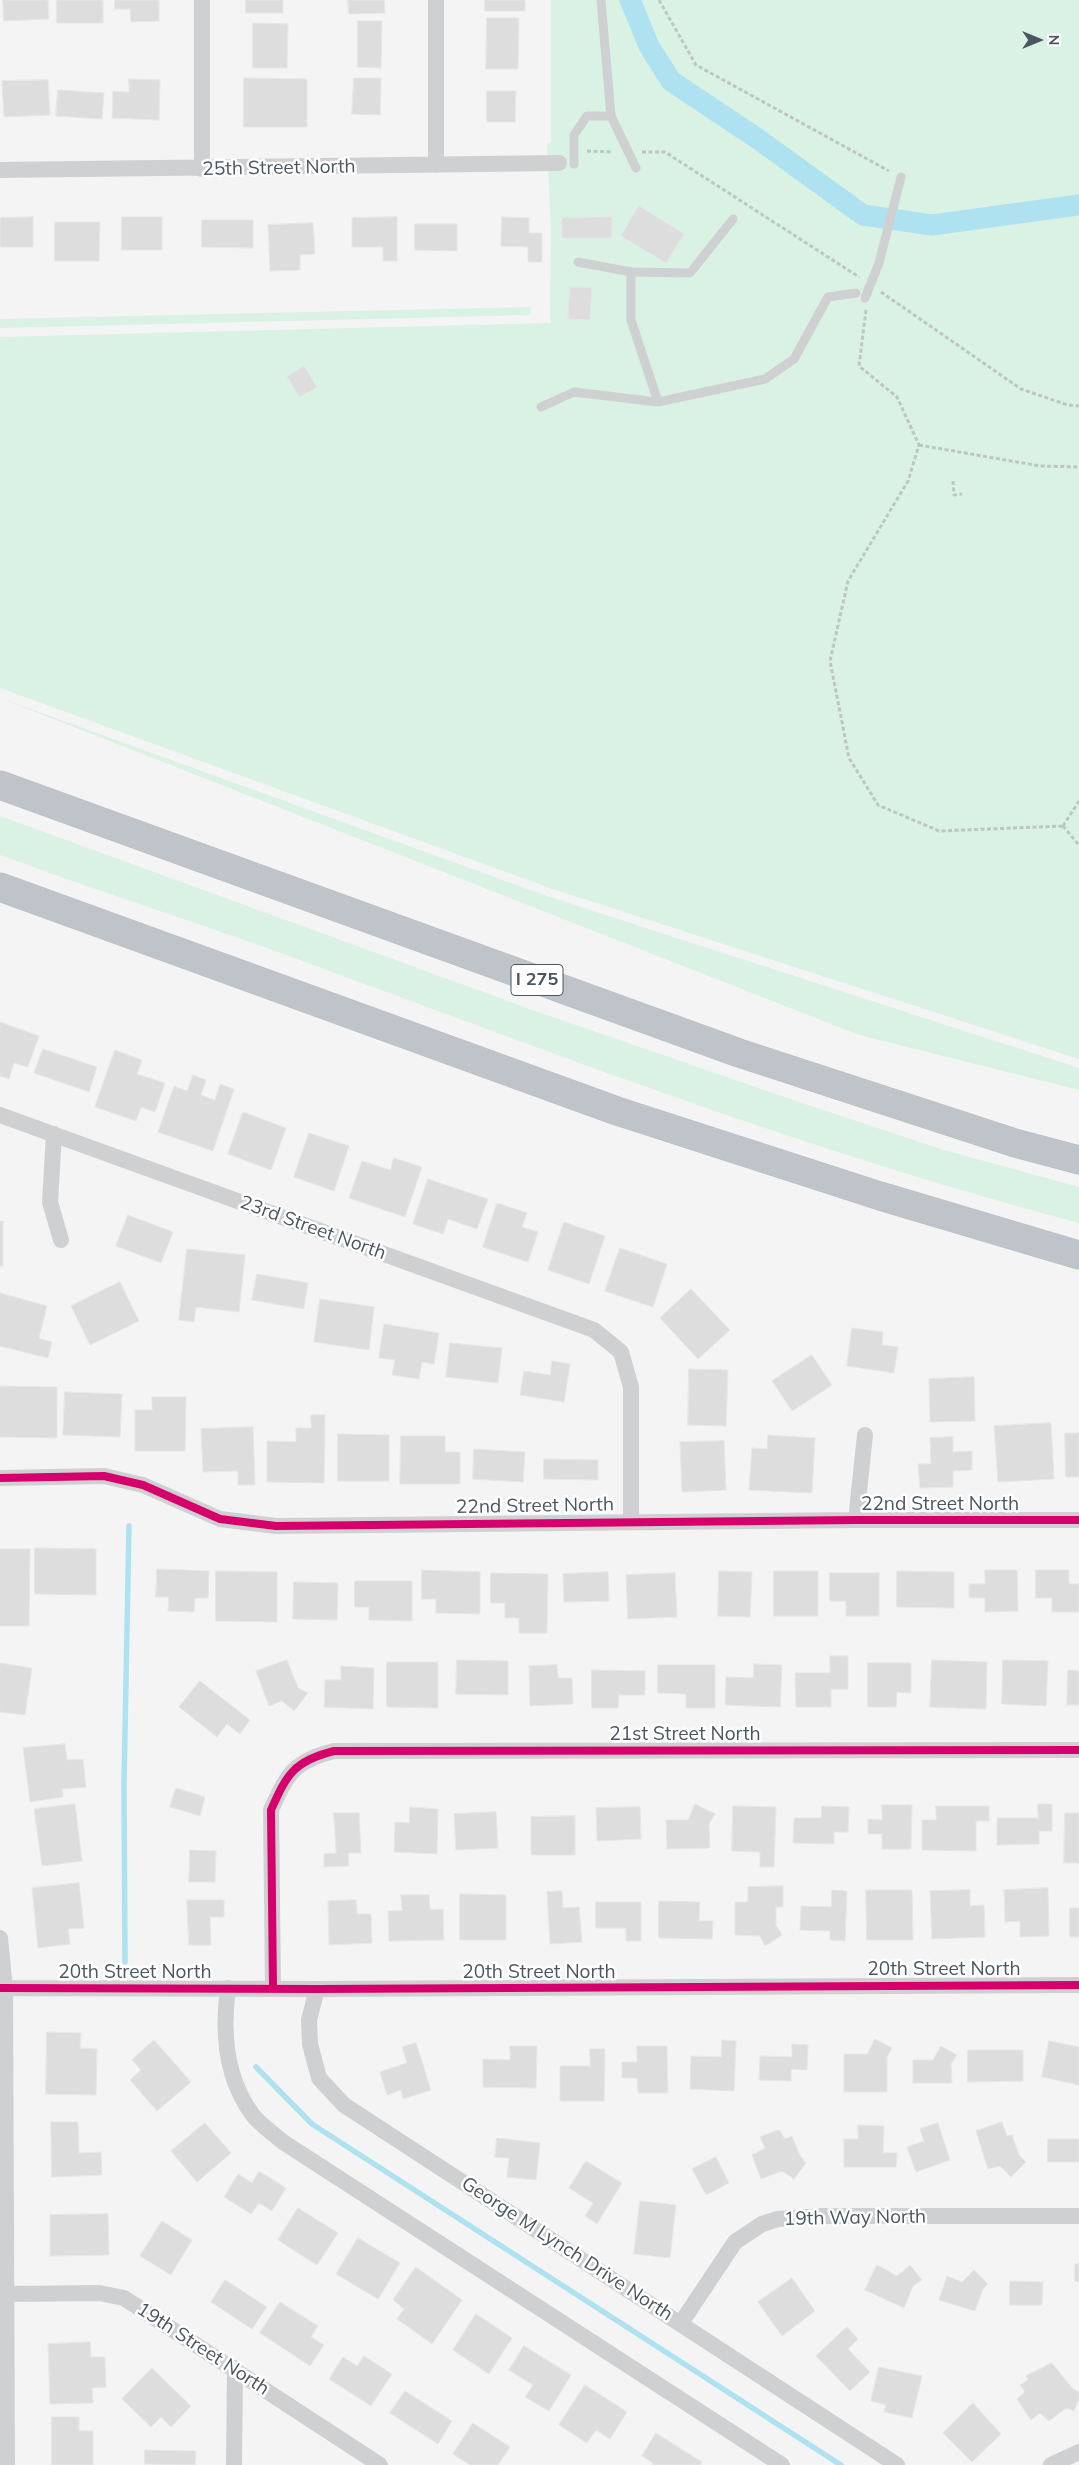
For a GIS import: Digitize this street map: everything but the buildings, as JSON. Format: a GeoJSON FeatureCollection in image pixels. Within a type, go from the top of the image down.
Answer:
{"type":"FeatureCollection","features":[{"type":"Feature","properties":{"kind":"highway","name":"I 275"},"geometry":{"type":"LineString","coordinates":[[0,785],[739,1053],[1015,1143],[1079,1160]]}},
{"type":"Feature","properties":{"kind":"highway"},"geometry":{"type":"LineString","coordinates":[[0,887],[617,1111],[880,1196],[1079,1255]]}},
{"type":"Feature","properties":{"kind":"street"},"geometry":{"type":"LineString","coordinates":[[202,0],[202,169]]}},
{"type":"Feature","properties":{"kind":"street"},"geometry":{"type":"LineString","coordinates":[[436,0],[436,165]]}},
{"type":"Feature","properties":{"kind":"street","name":"25th Street North"},"geometry":{"type":"LineString","coordinates":[[0,170],[567,164]]}},
{"type":"Feature","properties":{"kind":"street","name":"23rd Street North"},"geometry":{"type":"LineString","coordinates":[[0,1115],[594,1330],[621,1352],[631,1387],[631,1522]]}},
{"type":"Feature","properties":{"kind":"street"},"geometry":{"type":"LineString","coordinates":[[54,1134],[50,1202],[61,1240]]}},
{"type":"Feature","properties":{"kind":"street"},"geometry":{"type":"LineString","coordinates":[[856,1520],[865,1435]]}},
{"type":"Feature","properties":{"kind":"street","name":"22nd Street North"},"geometry":{"type":"LineString","coordinates":[[0,1478],[104,1476],[143,1485],[220,1519],[276,1526],[856,1520],[1079,1520]]}},
{"type":"Feature","properties":{"kind":"street","name":"21st Street North"},"geometry":{"type":"LineString","coordinates":[[273,1988],[271,1810],[282,1785],[295,1769],[310,1757],[334,1751],[1079,1750]]}},
{"type":"Feature","properties":{"kind":"street"},"geometry":{"type":"LineString","coordinates":[[0,1938],[8,2294],[7,2465]]}},
{"type":"Feature","properties":{"kind":"street","name":"20th Street North"},"geometry":{"type":"LineString","coordinates":[[2,1988],[317,1989],[1079,1985]]}},
{"type":"Feature","properties":{"kind":"street"},"geometry":{"type":"LineString","coordinates":[[228,1988],[225,2011],[227,2049],[232,2080],[252,2115],[283,2142],[782,2465]]}},
{"type":"Feature","properties":{"kind":"street","name":"George M Lynch Drive North"},"geometry":{"type":"LineString","coordinates":[[317,1989],[309,2020],[310,2044],[319,2078],[344,2105],[897,2465]]}},
{"type":"Feature","properties":{"kind":"street","name":"19th Way North"},"geometry":{"type":"LineString","coordinates":[[681,2323],[735,2242],[762,2224],[778,2219],[822,2216],[1079,2216]]}},
{"type":"Feature","properties":{"kind":"street","name":"19th Street North"},"geometry":{"type":"LineString","coordinates":[[8,2294],[99,2293],[124,2298],[235,2368],[380,2465]]}},
{"type":"Feature","properties":{"kind":"street"},"geometry":{"type":"LineString","coordinates":[[234,2465],[235,2368]]}},
{"type":"Feature","properties":{"kind":"street"},"geometry":{"type":"LineString","coordinates":[[1051,2465],[1079,2452]]}},
{"type":"Feature","properties":{"kind":"lane"},"geometry":{"type":"LineString","coordinates":[[601,0],[611,116],[636,168]]}},
{"type":"Feature","properties":{"kind":"lane"},"geometry":{"type":"LineString","coordinates":[[567,164],[574,151],[574,135],[587,116],[611,116]]}},
{"type":"Feature","properties":{"kind":"lane"},"geometry":{"type":"LineString","coordinates":[[865,298],[880,263],[901,177]]}},
{"type":"Feature","properties":{"kind":"lane"},"geometry":{"type":"LineString","coordinates":[[578,262],[631,272],[690,273],[733,218]]}},
{"type":"Feature","properties":{"kind":"lane"},"geometry":{"type":"LineString","coordinates":[[631,272],[631,320],[658,402]]}},
{"type":"Feature","properties":{"kind":"lane"},"geometry":{"type":"LineString","coordinates":[[541,407],[574,392],[658,402],[765,379],[794,359],[828,297],[856,293]]}},
{"type":"Feature","properties":{"kind":"path"},"geometry":{"type":"LineString","coordinates":[[659,0],[696,65],[901,177]]}},
{"type":"Feature","properties":{"kind":"path"},"geometry":{"type":"LineString","coordinates":[[574,151],[665,152],[871,285],[1021,389],[1068,405],[1079,406]]}},
{"type":"Feature","properties":{"kind":"path"},"geometry":{"type":"LineString","coordinates":[[866,309],[860,366],[897,397],[919,445],[908,480],[848,581],[830,661],[849,758],[878,805],[939,831],[1063,826]]}},
{"type":"Feature","properties":{"kind":"path"},"geometry":{"type":"LineString","coordinates":[[919,445],[1040,466],[1079,467]]}},
{"type":"Feature","properties":{"kind":"path"},"geometry":{"type":"LineString","coordinates":[[953,481],[954,495],[962,494]]}},
{"type":"Feature","properties":{"kind":"path"},"geometry":{"type":"LineString","coordinates":[[1063,826],[1079,801]]}},
{"type":"Feature","properties":{"kind":"path"},"geometry":{"type":"LineString","coordinates":[[1063,826],[1079,845]]}},
{"type":"Feature","properties":{"kind":"green space"},"geometry":{"type":"Polygon","coordinates":[[[551,0],[1079,0],[1079,1059],[550,888],[0,688],[0,337],[550,323],[551,231],[547,144],[551,143],[551,0]]]}},
{"type":"Feature","properties":{"kind":"green space"},"geometry":{"type":"Polygon","coordinates":[[[531,307],[530,315],[0,328],[0,319],[531,307]]]}},
{"type":"Feature","properties":{"kind":"green space"},"geometry":{"type":"Polygon","coordinates":[[[0,698],[547,896],[1079,1068],[1079,1090],[859,1035],[0,698]]]}},
{"type":"Feature","properties":{"kind":"green space"},"geometry":{"type":"Polygon","coordinates":[[[0,816],[541,1013],[802,1103],[944,1150],[1079,1187],[1079,1223],[883,1166],[690,1102],[270,949],[0,855],[0,816]]]}},
{"type":"Feature","properties":{"kind":"waterway"},"geometry":{"type":"LineString","coordinates":[[630,0],[649,46],[671,81],[758,139],[863,215],[932,225],[1079,205]]}},
{"type":"Feature","properties":{"kind":"waterway"},"geometry":{"type":"LineString","coordinates":[[125,1962],[124,1783],[129,1526]]}},
{"type":"Feature","properties":{"kind":"waterway"},"geometry":{"type":"LineString","coordinates":[[256,2067],[312,2124],[841,2465]]}},
{"type":"Feature","properties":{"kind":"cycle path"},"geometry":{"type":"LineString","coordinates":[[0,1478],[104,1476],[143,1485],[220,1519],[276,1526],[856,1520],[1079,1520]]}},
{"type":"Feature","properties":{"kind":"cycle path"},"geometry":{"type":"LineString","coordinates":[[273,1988],[271,1810],[287,1778],[301,1765],[320,1755],[334,1751],[1079,1750]]}},
{"type":"Feature","properties":{"kind":"cycle path"},"geometry":{"type":"LineString","coordinates":[[0,1988],[317,1989],[1079,1985]]}}]}
